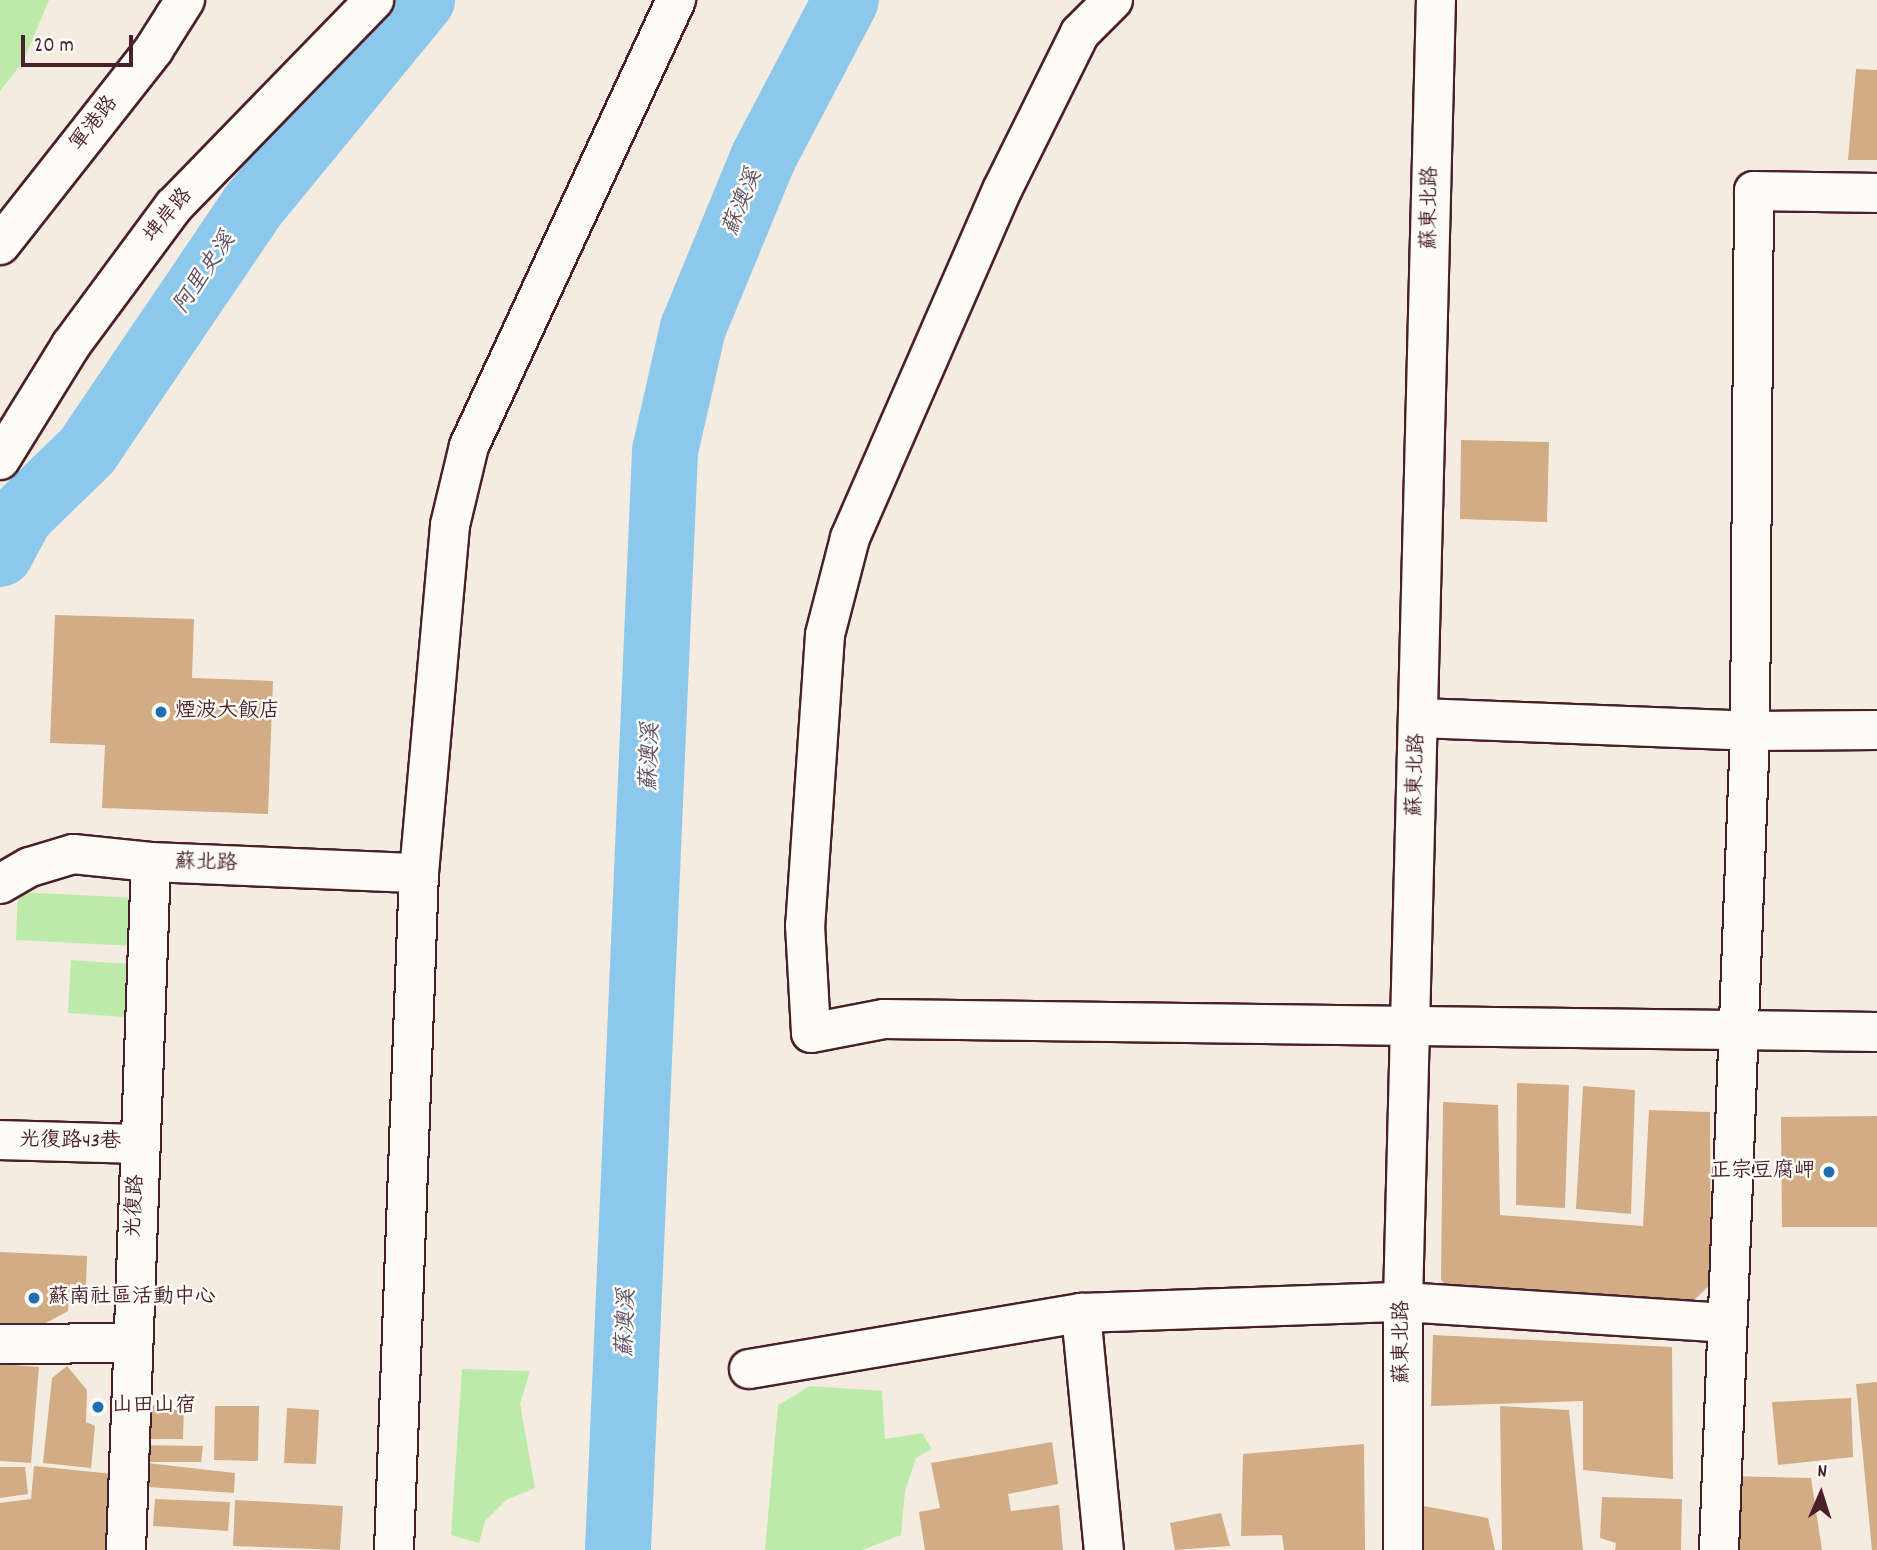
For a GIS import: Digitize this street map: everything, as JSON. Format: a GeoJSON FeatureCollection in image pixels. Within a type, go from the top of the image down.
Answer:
{"type":"FeatureCollection","features":[{"type":"Feature","properties":{"kind":"street","name":"軍港路"},"geometry":{"type":"LineString","coordinates":[[0,245],[153,49],[185,0]]}},
{"type":"Feature","properties":{"kind":"street","name":"埤岸路"},"geometry":{"type":"LineString","coordinates":[[0,460],[71,345],[174,206],[374,0]]}},
{"type":"Feature","properties":{"kind":"street"},"geometry":{"type":"LineString","coordinates":[[394,1550],[419,873],[450,525],[469,446],[676,0]]}},
{"type":"Feature","properties":{"kind":"street"},"geometry":{"type":"LineString","coordinates":[[1113,0],[1080,33],[1002,190],[850,538],[825,635],[805,925],[811,1033],[884,1019],[1409,1025],[1736,1033],[1877,1032]]}},
{"type":"Feature","properties":{"kind":"street","name":"蘇東北路"},"geometry":{"type":"LineString","coordinates":[[1403,1550],[1403,1302],[1436,0]]}},
{"type":"Feature","properties":{"kind":"street"},"geometry":{"type":"LineString","coordinates":[[1719,1550],[1725,1323],[1750,730],[1754,191],[1877,193]]}},
{"type":"Feature","properties":{"kind":"street"},"geometry":{"type":"LineString","coordinates":[[1419,718],[1750,730],[1877,730]]}},
{"type":"Feature","properties":{"kind":"street","name":"蘇北路"},"geometry":{"type":"LineString","coordinates":[[0,884],[30,867],[73,854],[151,862],[419,873]]}},
{"type":"Feature","properties":{"kind":"street","name":"光復路"},"geometry":{"type":"LineString","coordinates":[[126,1550],[130,1342],[151,862]]}},
{"type":"Feature","properties":{"kind":"street","name":"光復路43巷"},"geometry":{"type":"LineString","coordinates":[[0,1140],[139,1144]]}},
{"type":"Feature","properties":{"kind":"street"},"geometry":{"type":"LineString","coordinates":[[749,1369],[1081,1313],[1403,1302],[1725,1323]]}},
{"type":"Feature","properties":{"kind":"street"},"geometry":{"type":"LineString","coordinates":[[1081,1313],[1104,1550]]}},
{"type":"Feature","properties":{"kind":"street"},"geometry":{"type":"LineString","coordinates":[[0,1344],[130,1342]]}},
{"type":"Feature","properties":{"kind":"green space"},"geometry":{"type":"Polygon","coordinates":[[[0,0],[49,0],[23,62],[0,91],[0,0]]]}},
{"type":"Feature","properties":{"kind":"green space"},"geometry":{"type":"Polygon","coordinates":[[[18,892],[137,898],[135,946],[16,940],[18,892]]]}},
{"type":"Feature","properties":{"kind":"green space"},"geometry":{"type":"Polygon","coordinates":[[[71,960],[129,964],[125,1017],[68,1013],[71,960]]]}},
{"type":"Feature","properties":{"kind":"green space"},"geometry":{"type":"Polygon","coordinates":[[[462,1369],[530,1371],[520,1404],[535,1488],[506,1500],[485,1521],[479,1543],[451,1535],[462,1369]]]}},
{"type":"Feature","properties":{"kind":"green space"},"geometry":{"type":"Polygon","coordinates":[[[810,1386],[882,1391],[885,1439],[922,1433],[932,1449],[916,1458],[905,1491],[901,1535],[862,1550],[765,1550],[778,1405],[810,1386]]]}},
{"type":"Feature","properties":{"kind":"building"},"geometry":{"type":"Polygon","coordinates":[[[1856,69],[1877,70],[1877,160],[1848,160],[1856,69]]]}},
{"type":"Feature","properties":{"kind":"building"},"geometry":{"type":"Polygon","coordinates":[[[1461,440],[1549,442],[1547,522],[1460,519],[1461,440]]]}},
{"type":"Feature","properties":{"kind":"building","name":"煙波大飯店"},"geometry":{"type":"Polygon","coordinates":[[[55,615],[194,619],[192,678],[273,681],[268,814],[102,808],[105,745],[50,743],[55,615]]]}},
{"type":"Feature","properties":{"kind":"building"},"geometry":{"type":"Polygon","coordinates":[[[1517,1083],[1569,1085],[1565,1208],[1516,1205],[1517,1083]]]}},
{"type":"Feature","properties":{"kind":"building"},"geometry":{"type":"Polygon","coordinates":[[[1583,1086],[1635,1090],[1631,1214],[1576,1209],[1583,1086]]]}},
{"type":"Feature","properties":{"kind":"building"},"geometry":{"type":"Polygon","coordinates":[[[1443,1102],[1498,1105],[1500,1215],[1643,1226],[1649,1110],[1710,1112],[1711,1284],[1691,1303],[1457,1295],[1441,1280],[1443,1102]]]}},
{"type":"Feature","properties":{"kind":"building","name":"正宗豆腐岬"},"geometry":{"type":"Polygon","coordinates":[[[1877,1116],[1877,1227],[1782,1227],[1781,1117],[1877,1116]]]}},
{"type":"Feature","properties":{"kind":"building","name":"蘇南社區活動中心"},"geometry":{"type":"Polygon","coordinates":[[[0,1252],[87,1256],[86,1285],[70,1284],[68,1311],[35,1329],[0,1325],[0,1252]]]}},
{"type":"Feature","properties":{"kind":"building"},"geometry":{"type":"Polygon","coordinates":[[[1433,1335],[1672,1347],[1673,1479],[1583,1470],[1583,1401],[1431,1406],[1433,1335]]]}},
{"type":"Feature","properties":{"kind":"building"},"geometry":{"type":"Polygon","coordinates":[[[0,1364],[39,1367],[31,1463],[0,1461],[0,1364]]]}},
{"type":"Feature","properties":{"kind":"building"},"geometry":{"type":"Polygon","coordinates":[[[67,1366],[87,1390],[86,1422],[95,1426],[91,1468],[43,1463],[52,1378],[67,1366]]]}},
{"type":"Feature","properties":{"kind":"building"},"geometry":{"type":"Polygon","coordinates":[[[1877,1382],[1877,1550],[1872,1550],[1856,1384],[1877,1382]]]}},
{"type":"Feature","properties":{"kind":"building"},"geometry":{"type":"Polygon","coordinates":[[[1851,1398],[1853,1457],[1778,1465],[1772,1402],[1851,1398]]]}},
{"type":"Feature","properties":{"kind":"building"},"geometry":{"type":"Polygon","coordinates":[[[138,1405],[184,1406],[183,1439],[138,1439],[138,1405]]]}},
{"type":"Feature","properties":{"kind":"building"},"geometry":{"type":"Polygon","coordinates":[[[215,1406],[259,1406],[258,1461],[214,1460],[215,1406]]]}},
{"type":"Feature","properties":{"kind":"building"},"geometry":{"type":"Polygon","coordinates":[[[1500,1406],[1569,1410],[1583,1550],[1502,1550],[1500,1406]]]}},
{"type":"Feature","properties":{"kind":"building"},"geometry":{"type":"Polygon","coordinates":[[[287,1408],[319,1410],[316,1464],[284,1463],[287,1408]]]}},
{"type":"Feature","properties":{"kind":"building"},"geometry":{"type":"Polygon","coordinates":[[[1052,1442],[1058,1484],[1008,1494],[1011,1511],[1059,1505],[1063,1550],[925,1550],[919,1512],[940,1508],[931,1463],[1052,1442]]]}},
{"type":"Feature","properties":{"kind":"building"},"geometry":{"type":"Polygon","coordinates":[[[1364,1444],[1365,1550],[1284,1550],[1282,1535],[1241,1536],[1243,1454],[1364,1444]]]}},
{"type":"Feature","properties":{"kind":"building"},"geometry":{"type":"Polygon","coordinates":[[[136,1445],[203,1446],[201,1462],[138,1462],[235,1473],[234,1493],[135,1486],[136,1445]]]}},
{"type":"Feature","properties":{"kind":"building"},"geometry":{"type":"Polygon","coordinates":[[[34,1466],[113,1474],[106,1550],[0,1550],[0,1503],[31,1499],[34,1466]]]}},
{"type":"Feature","properties":{"kind":"building"},"geometry":{"type":"Polygon","coordinates":[[[0,1467],[25,1467],[28,1494],[0,1498],[0,1467]]]}},
{"type":"Feature","properties":{"kind":"building"},"geometry":{"type":"Polygon","coordinates":[[[1725,1476],[1811,1478],[1822,1550],[1722,1550],[1725,1476]]]}},
{"type":"Feature","properties":{"kind":"building"},"geometry":{"type":"Polygon","coordinates":[[[1602,1497],[1682,1499],[1681,1550],[1615,1550],[1616,1543],[1600,1538],[1602,1497]]]}},
{"type":"Feature","properties":{"kind":"building"},"geometry":{"type":"Polygon","coordinates":[[[155,1499],[230,1502],[228,1531],[153,1526],[155,1499]]]}},
{"type":"Feature","properties":{"kind":"building"},"geometry":{"type":"Polygon","coordinates":[[[235,1500],[343,1506],[340,1550],[233,1546],[235,1500]]]}},
{"type":"Feature","properties":{"kind":"building"},"geometry":{"type":"Polygon","coordinates":[[[1418,1505],[1488,1518],[1495,1550],[1421,1550],[1418,1505]]]}},
{"type":"Feature","properties":{"kind":"building"},"geometry":{"type":"Polygon","coordinates":[[[1221,1513],[1230,1546],[1175,1550],[1170,1523],[1221,1513]]]}},
{"type":"Feature","properties":{"kind":"waterway","name":"阿里史溪"},"geometry":{"type":"LineString","coordinates":[[0,554],[21,515],[87,451],[252,207],[422,0]]}},
{"type":"Feature","properties":{"kind":"waterway","name":"蘇澳溪"},"geometry":{"type":"LineString","coordinates":[[618,1550],[665,451],[693,328],[763,158],[846,0]]}},
{"type":"Feature","properties":{"kind":"place","name":"煙波大飯店"},"geometry":{"type":"Point","coordinates":[161,712]}},
{"type":"Feature","properties":{"kind":"place","name":"正宗豆腐岬"},"geometry":{"type":"Point","coordinates":[1829,1172]}},
{"type":"Feature","properties":{"kind":"place","name":"蘇南社區活動中心"},"geometry":{"type":"Point","coordinates":[34,1298]}},
{"type":"Feature","properties":{"kind":"place","name":"山田山宿"},"geometry":{"type":"Point","coordinates":[98,1407]}}]}
